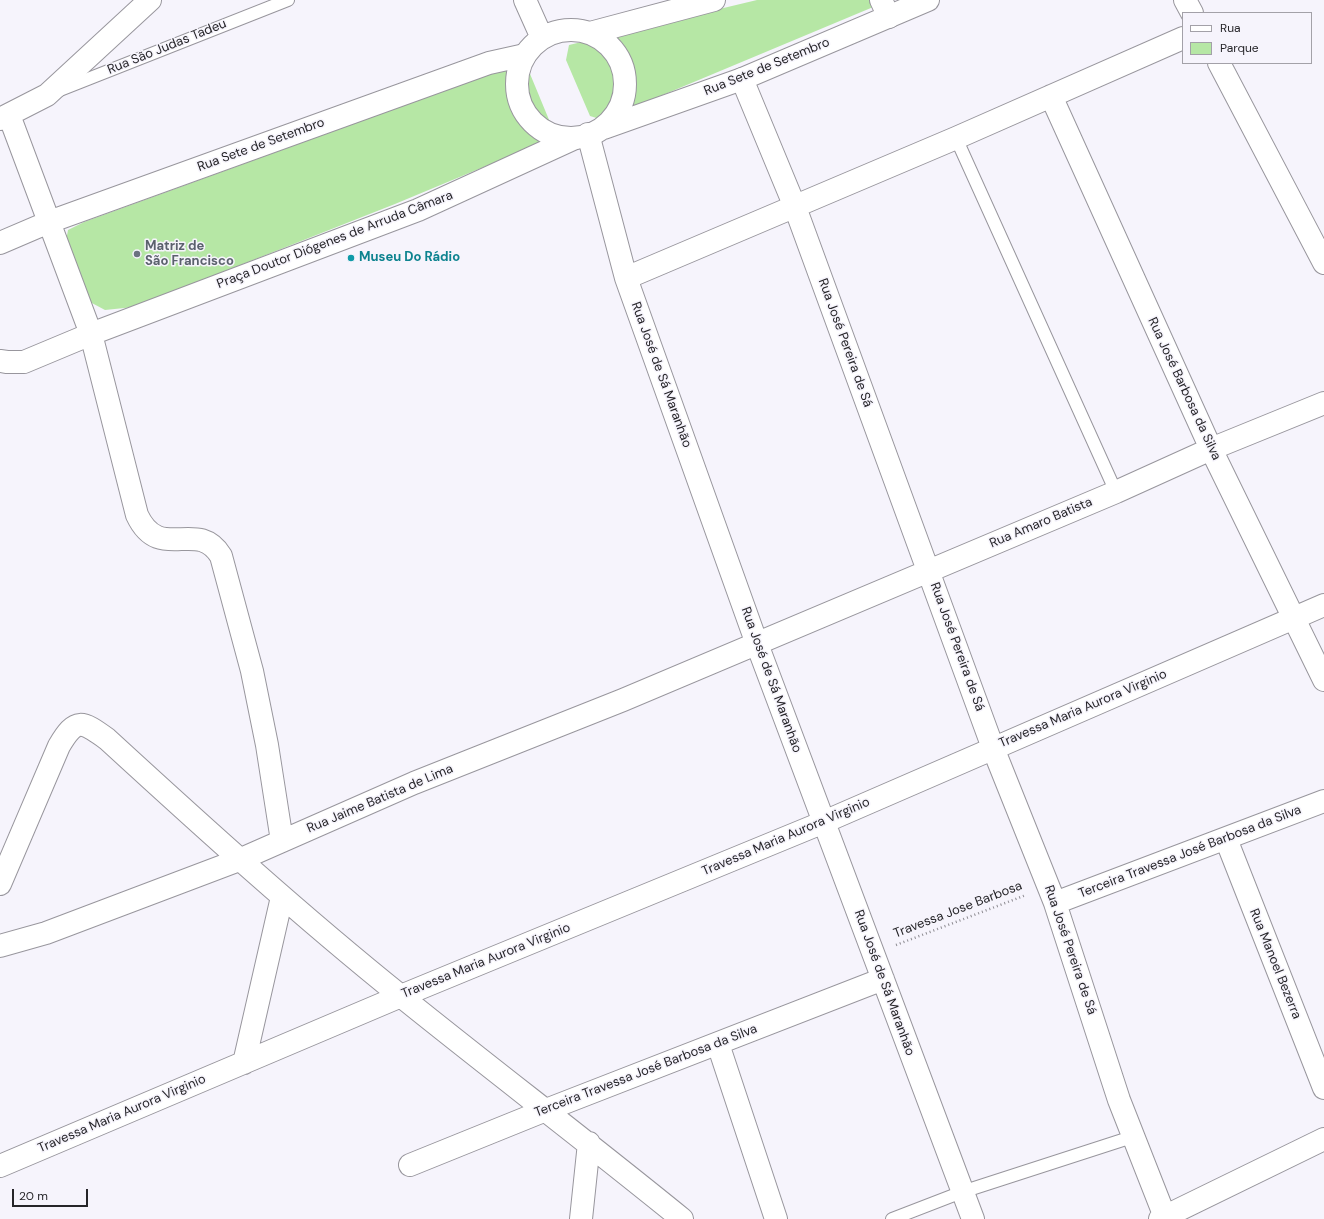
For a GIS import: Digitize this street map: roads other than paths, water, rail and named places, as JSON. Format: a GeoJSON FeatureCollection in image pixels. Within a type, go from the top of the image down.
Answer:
{"type":"FeatureCollection","features":[{"type":"Feature","properties":{"kind":"street"},"geometry":{"type":"LineString","coordinates":[[150,0],[47,95],[5,117],[49,222],[91,334],[137,515],[142,526],[147,532],[162,539],[197,539],[207,542],[216,548],[221,556],[252,671],[267,745],[282,841]]}},
{"type":"Feature","properties":{"kind":"street"},"geometry":{"type":"LineString","coordinates":[[525,0],[542,38]]}},
{"type":"Feature","properties":{"kind":"street"},"geometry":{"type":"LineString","coordinates":[[590,33],[610,47],[623,67],[625,92],[616,114],[589,133],[551,136],[531,122],[519,101],[516,77],[525,55],[542,38],[566,30],[590,33],[714,0]]}},
{"type":"Feature","properties":{"kind":"street","name":"Rua Sete de Setembro"},"geometry":{"type":"LineString","coordinates":[[589,133],[742,79],[885,9],[928,0]]}},
{"type":"Feature","properties":{"kind":"street"},"geometry":{"type":"LineString","coordinates":[[1185,0],[1191,12]]}},
{"type":"Feature","properties":{"kind":"street"},"geometry":{"type":"LineString","coordinates":[[626,278],[956,138],[1182,38]]}},
{"type":"Feature","properties":{"kind":"street","name":"Rua Sete de Setembro"},"geometry":{"type":"LineString","coordinates":[[0,243],[49,222],[489,63],[525,55]]}},
{"type":"Feature","properties":{"kind":"street"},"geometry":{"type":"LineString","coordinates":[[1220,64],[1324,263]]}},
{"type":"Feature","properties":{"kind":"street","name":"Rua José Pereira de Sá"},"geometry":{"type":"LineString","coordinates":[[742,79],[795,207],[993,748],[1052,894],[1132,1137],[1162,1218]]}},
{"type":"Feature","properties":{"kind":"street","name":"Rua José Barbosa da Silva"},"geometry":{"type":"LineString","coordinates":[[1051,96],[1211,448],[1324,680]]}},
{"type":"Feature","properties":{"kind":"street","name":"Rua José de Sá Maranhão"},"geometry":{"type":"LineString","coordinates":[[589,133],[626,278],[757,644],[973,1219]]}},
{"type":"Feature","properties":{"kind":"street","name":"Praça Doutor Diógenes de Arruda Câmara"},"geometry":{"type":"LineString","coordinates":[[0,361],[24,362],[91,334],[418,210],[589,133]]}},
{"type":"Feature","properties":{"kind":"street","name":"Rua Amaro Batista"},"geometry":{"type":"LineString","coordinates":[[757,644],[1116,492],[1211,448],[1324,403]]}},
{"type":"Feature","properties":{"kind":"street","name":"Travessa Maria Aurora Virginio"},"geometry":{"type":"LineString","coordinates":[[0,1166],[401,996],[824,822],[1324,605]]}},
{"type":"Feature","properties":{"kind":"street","name":"Rua Jaime Batista de Lima"},"geometry":{"type":"LineString","coordinates":[[0,946],[46,932],[238,860],[414,783],[623,700],[757,644]]}},
{"type":"Feature","properties":{"kind":"street"},"geometry":{"type":"LineString","coordinates":[[0,884],[59,746],[71,727],[80,724],[93,729],[107,739],[238,860],[401,996],[589,1143],[682,1219]]}},
{"type":"Feature","properties":{"kind":"street","name":"Terceira Travessa José Barbosa da Silva"},"geometry":{"type":"LineString","coordinates":[[1052,894],[1226,839],[1324,801]]}},
{"type":"Feature","properties":{"kind":"street","name":"Rua Manoel Bezerra"},"geometry":{"type":"LineString","coordinates":[[1226,839],[1324,1088]]}},
{"type":"Feature","properties":{"kind":"street"},"geometry":{"type":"LineString","coordinates":[[244,1063],[282,897]]}},
{"type":"Feature","properties":{"kind":"street","name":"Terceira Travessa José Barbosa da Silva"},"geometry":{"type":"LineString","coordinates":[[410,1165],[546,1110],[883,979]]}},
{"type":"Feature","properties":{"kind":"street"},"geometry":{"type":"LineString","coordinates":[[718,1044],[776,1219]]}},
{"type":"Feature","properties":{"kind":"street"},"geometry":{"type":"LineString","coordinates":[[1162,1218],[1324,1139]]}},
{"type":"Feature","properties":{"kind":"street"},"geometry":{"type":"LineString","coordinates":[[581,1219],[589,1143]]}},
{"type":"Feature","properties":{"kind":"lane","name":"Rua São Judas Tadeu"},"geometry":{"type":"LineString","coordinates":[[47,95],[288,0]]}},
{"type":"Feature","properties":{"kind":"lane"},"geometry":{"type":"LineString","coordinates":[[956,138],[1116,492]]}},
{"type":"Feature","properties":{"kind":"lane"},"geometry":{"type":"LineString","coordinates":[[892,1219],[962,1192],[1132,1137]]}},
{"type":"Feature","properties":{"kind":"place","name":"Matriz de São Francisco"},"geometry":{"type":"Point","coordinates":[137,254]}},
{"type":"Feature","properties":{"kind":"place","name":"Museu Do Rádio"},"geometry":{"type":"Point","coordinates":[351,258]}}]}
